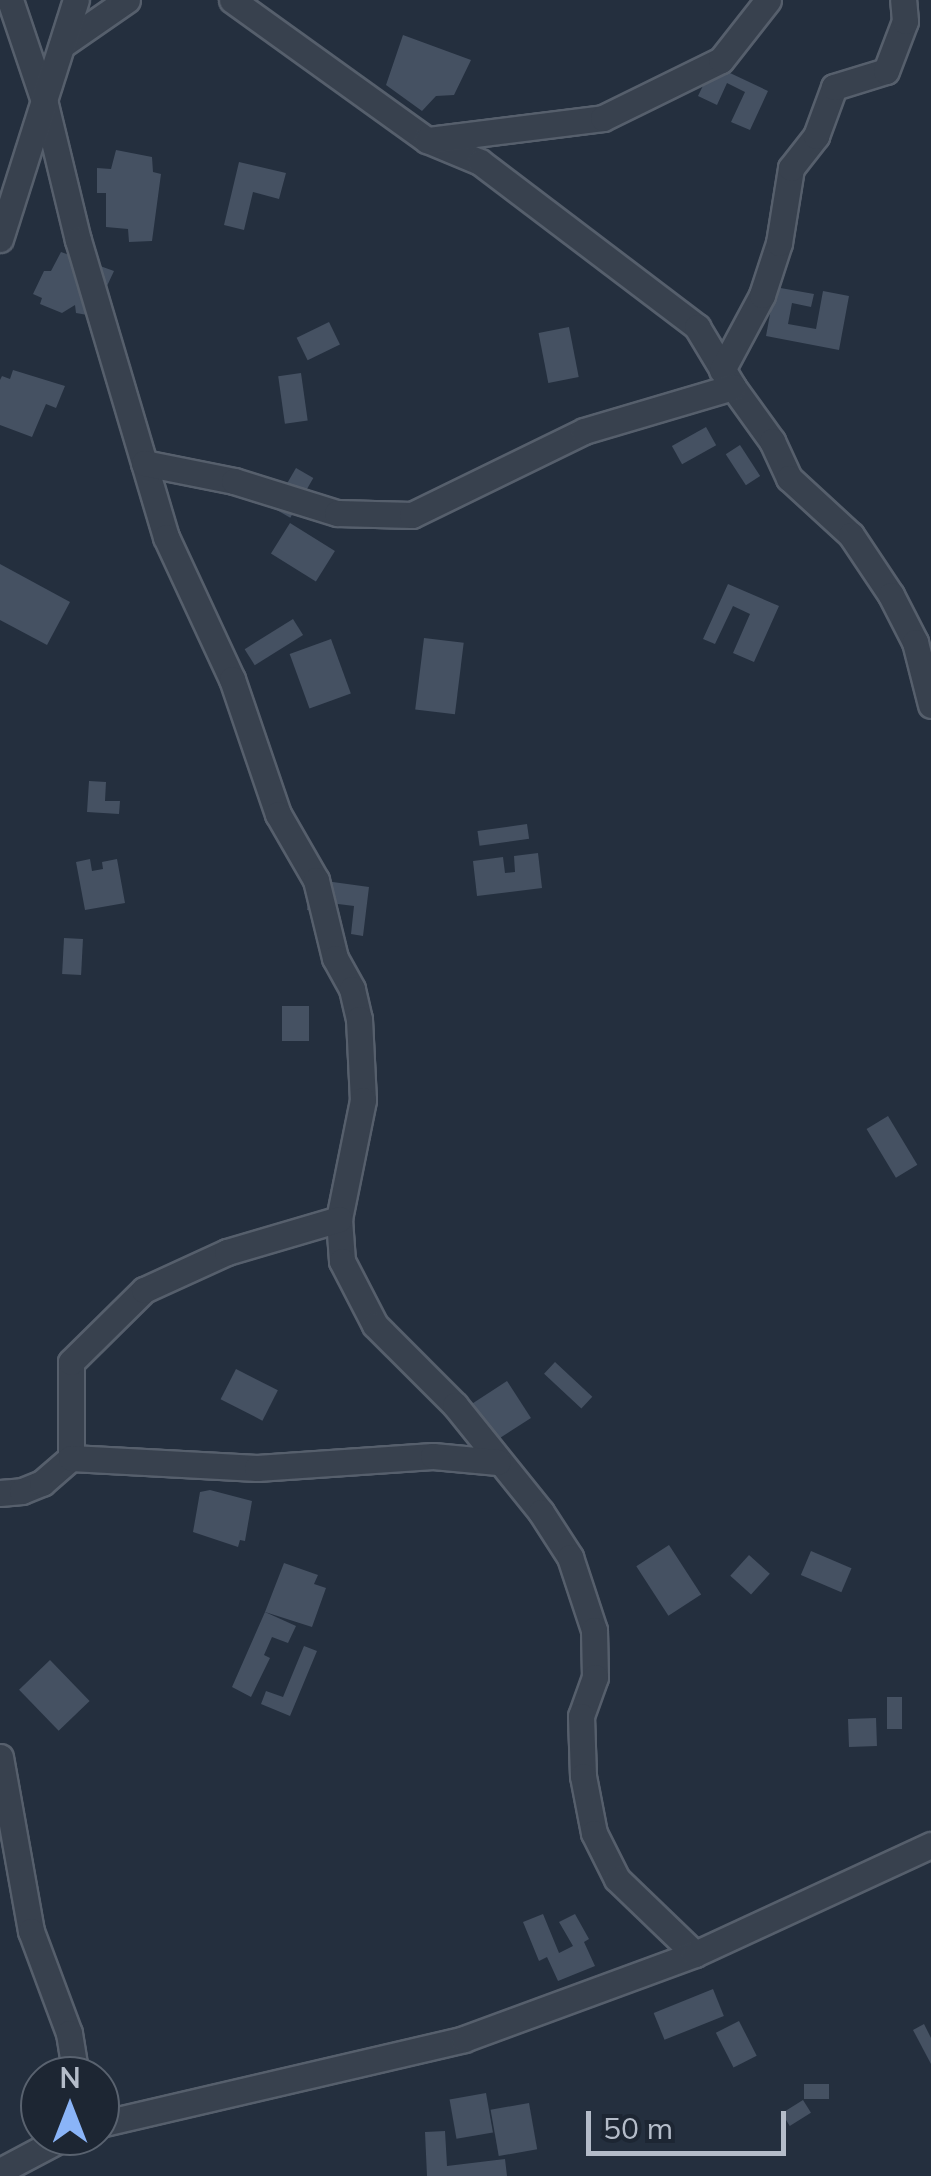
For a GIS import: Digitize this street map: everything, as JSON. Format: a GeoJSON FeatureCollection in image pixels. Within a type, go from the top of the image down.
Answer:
{"type":"FeatureCollection","features":[{"type":"Feature","properties":{"kind":"street"},"geometry":{"type":"LineString","coordinates":[[10,0],[45,104],[78,240],[166,537],[232,679],[278,814],[316,880],[335,958],[352,989],[359,1019],[363,1100],[339,1218],[342,1261],[374,1324],[455,1404],[541,1512],[570,1557],[585,1593],[596,1657],[595,1676],[581,1716],[584,1776],[594,1833],[607,1866],[695,1954]]}},
{"type":"Feature","properties":{"kind":"street"},"geometry":{"type":"LineString","coordinates":[[0,239],[76,0]]}},
{"type":"Feature","properties":{"kind":"street"},"geometry":{"type":"LineString","coordinates":[[62,45],[127,0]]}},
{"type":"Feature","properties":{"kind":"street"},"geometry":{"type":"LineString","coordinates":[[232,0],[427,140],[480,162],[697,327],[727,379],[772,441],[789,478],[851,534],[891,596],[916,642],[931,706]]}},
{"type":"Feature","properties":{"kind":"street"},"geometry":{"type":"LineString","coordinates":[[427,140],[603,118],[721,60],[768,0]]}},
{"type":"Feature","properties":{"kind":"street"},"geometry":{"type":"LineString","coordinates":[[144,463],[234,481],[337,513],[412,515],[584,431],[727,379],[762,295],[778,244],[791,168],[816,136],[834,87],[886,71],[905,21],[903,0]]}},
{"type":"Feature","properties":{"kind":"street"},"geometry":{"type":"LineString","coordinates":[[71,1458],[71,1362],[144,1290],[227,1252],[339,1218]]}},
{"type":"Feature","properties":{"kind":"street"},"geometry":{"type":"LineString","coordinates":[[0,1492],[22,1492],[42,1482],[71,1458],[257,1468],[432,1456],[498,1462]]}},
{"type":"Feature","properties":{"kind":"street"},"geometry":{"type":"LineString","coordinates":[[0,1757],[31,1931],[69,2034],[73,2056]]}},
{"type":"Feature","properties":{"kind":"street"},"geometry":{"type":"LineString","coordinates":[[120,2119],[464,2039],[695,1954],[931,1845]]}},
{"type":"Feature","properties":{"kind":"street"},"geometry":{"type":"LineString","coordinates":[[0,2171],[28,2156]]}},
{"type":"Feature","properties":{"kind":"building"},"geometry":{"type":"Polygon","coordinates":[[[403,35],[471,60],[454,95],[436,96],[422,111],[386,85],[403,35]]]}},
{"type":"Feature","properties":{"kind":"building"},"geometry":{"type":"Polygon","coordinates":[[[713,65],[768,91],[750,130],[731,122],[745,92],[727,83],[717,105],[698,96],[713,65]]]}},
{"type":"Feature","properties":{"kind":"building"},"geometry":{"type":"Polygon","coordinates":[[[116,150],[152,157],[153,172],[161,174],[152,241],[129,242],[128,229],[106,227],[106,193],[97,193],[97,168],[111,169],[116,150]]]}},
{"type":"Feature","properties":{"kind":"building"},"geometry":{"type":"Polygon","coordinates":[[[239,162],[286,173],[279,199],[253,192],[244,230],[224,225],[239,162]]]}},
{"type":"Feature","properties":{"kind":"building"},"geometry":{"type":"Polygon","coordinates":[[[61,252],[114,271],[93,316],[76,313],[75,305],[62,313],[40,304],[42,298],[33,294],[44,271],[51,271],[61,252]]]}},
{"type":"Feature","properties":{"kind":"building"},"geometry":{"type":"Polygon","coordinates":[[[775,287],[814,294],[811,307],[792,303],[788,324],[816,329],[823,291],[849,296],[839,350],[766,336],[775,287]]]}},
{"type":"Feature","properties":{"kind":"building"},"geometry":{"type":"Polygon","coordinates":[[[329,322],[340,344],[308,360],[297,338],[329,322]]]}},
{"type":"Feature","properties":{"kind":"building"},"geometry":{"type":"Polygon","coordinates":[[[569,327],[579,377],[548,383],[539,333],[569,327]]]}},
{"type":"Feature","properties":{"kind":"building"},"geometry":{"type":"Polygon","coordinates":[[[13,370],[65,386],[56,408],[46,404],[32,437],[0,425],[0,380],[2,376],[10,379],[13,370]]]}},
{"type":"Feature","properties":{"kind":"building"},"geometry":{"type":"Polygon","coordinates":[[[301,373],[308,421],[285,424],[278,376],[301,373]]]}},
{"type":"Feature","properties":{"kind":"building"},"geometry":{"type":"Polygon","coordinates":[[[706,427],[716,445],[682,464],[672,446],[706,427]]]}},
{"type":"Feature","properties":{"kind":"building"},"geometry":{"type":"Polygon","coordinates":[[[740,445],[760,476],[746,485],[726,454],[740,445]]]}},
{"type":"Feature","properties":{"kind":"building"},"geometry":{"type":"Polygon","coordinates":[[[296,468],[313,478],[290,518],[273,508],[296,468]]]}},
{"type":"Feature","properties":{"kind":"building"},"geometry":{"type":"Polygon","coordinates":[[[290,523],[335,551],[316,582],[271,554],[290,523]]]}},
{"type":"Feature","properties":{"kind":"building"},"geometry":{"type":"Polygon","coordinates":[[[0,564],[70,602],[47,645],[0,620],[0,564]]]}},
{"type":"Feature","properties":{"kind":"building"},"geometry":{"type":"Polygon","coordinates":[[[728,584],[779,606],[754,662],[733,653],[750,614],[733,606],[715,644],[703,639],[728,584]]]}},
{"type":"Feature","properties":{"kind":"building"},"geometry":{"type":"Polygon","coordinates":[[[293,619],[303,635],[255,665],[245,649],[293,619]]]}},
{"type":"Feature","properties":{"kind":"building"},"geometry":{"type":"Polygon","coordinates":[[[424,638],[464,643],[455,714],[415,709],[424,638]]]}},
{"type":"Feature","properties":{"kind":"building"},"geometry":{"type":"Polygon","coordinates":[[[331,639],[351,694],[309,709],[290,654],[331,639]]]}},
{"type":"Feature","properties":{"kind":"building"},"geometry":{"type":"Polygon","coordinates":[[[89,781],[106,782],[105,801],[120,801],[119,814],[87,812],[89,781]]]}},
{"type":"Feature","properties":{"kind":"building"},"geometry":{"type":"Polygon","coordinates":[[[527,824],[529,839],[480,846],[477,831],[527,824]]]}},
{"type":"Feature","properties":{"kind":"building"},"geometry":{"type":"Polygon","coordinates":[[[538,853],[542,888],[477,896],[473,861],[503,857],[505,873],[515,872],[514,856],[538,853]]]}},
{"type":"Feature","properties":{"kind":"building"},"geometry":{"type":"Polygon","coordinates":[[[90,859],[92,871],[103,869],[102,862],[117,859],[125,903],[85,910],[76,862],[90,859]]]}},
{"type":"Feature","properties":{"kind":"building"},"geometry":{"type":"Polygon","coordinates":[[[311,879],[369,887],[363,936],[351,934],[354,906],[322,902],[320,911],[307,910],[311,879]]]}},
{"type":"Feature","properties":{"kind":"building"},"geometry":{"type":"Polygon","coordinates":[[[64,938],[83,939],[81,975],[62,974],[64,938]]]}},
{"type":"Feature","properties":{"kind":"building"},"geometry":{"type":"Polygon","coordinates":[[[282,1006],[309,1006],[309,1041],[282,1041],[282,1006]]]}},
{"type":"Feature","properties":{"kind":"building"},"geometry":{"type":"Polygon","coordinates":[[[888,1116],[917,1165],[896,1178],[867,1129],[888,1116]]]}},
{"type":"Feature","properties":{"kind":"building"},"geometry":{"type":"Polygon","coordinates":[[[555,1362],[592,1397],[581,1408],[544,1374],[555,1362]]]}},
{"type":"Feature","properties":{"kind":"building"},"geometry":{"type":"Polygon","coordinates":[[[236,1369],[278,1390],[262,1421],[221,1399],[236,1369]]]}},
{"type":"Feature","properties":{"kind":"building"},"geometry":{"type":"Polygon","coordinates":[[[507,1381],[531,1418],[490,1445],[466,1408],[507,1381]]]}},
{"type":"Feature","properties":{"kind":"building"},"geometry":{"type":"Polygon","coordinates":[[[210,1490],[252,1501],[245,1541],[240,1540],[238,1547],[193,1532],[200,1492],[210,1490]]]}},
{"type":"Feature","properties":{"kind":"building"},"geometry":{"type":"Polygon","coordinates":[[[669,1545],[701,1594],[668,1616],[636,1566],[669,1545]]]}},
{"type":"Feature","properties":{"kind":"building"},"geometry":{"type":"Polygon","coordinates":[[[811,1551],[852,1568],[841,1592],[801,1575],[811,1551]]]}},
{"type":"Feature","properties":{"kind":"building"},"geometry":{"type":"Polygon","coordinates":[[[749,1555],[770,1574],[751,1595],[730,1576],[749,1555]]]}},
{"type":"Feature","properties":{"kind":"building"},"geometry":{"type":"Polygon","coordinates":[[[284,1563],[318,1575],[314,1584],[326,1588],[312,1627],[265,1612],[284,1563]]]}},
{"type":"Feature","properties":{"kind":"building"},"geometry":{"type":"Polygon","coordinates":[[[265,1612],[296,1626],[288,1643],[272,1637],[264,1655],[270,1658],[251,1697],[232,1687],[265,1612]]]}},
{"type":"Feature","properties":{"kind":"building"},"geometry":{"type":"Polygon","coordinates":[[[304,1646],[317,1651],[290,1716],[261,1704],[266,1691],[283,1697],[304,1646]]]}},
{"type":"Feature","properties":{"kind":"building"},"geometry":{"type":"Polygon","coordinates":[[[50,1660],[90,1701],[59,1731],[19,1690],[50,1660]]]}},
{"type":"Feature","properties":{"kind":"building"},"geometry":{"type":"Polygon","coordinates":[[[887,1697],[902,1697],[902,1729],[887,1729],[887,1697]]]}},
{"type":"Feature","properties":{"kind":"building"},"geometry":{"type":"Polygon","coordinates":[[[876,1718],[877,1746],[849,1747],[848,1719],[876,1718]]]}},
{"type":"Feature","properties":{"kind":"building"},"geometry":{"type":"Polygon","coordinates":[[[543,1914],[559,1953],[573,1946],[559,1922],[575,1914],[589,1939],[584,1942],[595,1966],[558,1981],[547,1957],[539,1961],[523,1922],[543,1914]]]}},
{"type":"Feature","properties":{"kind":"building"},"geometry":{"type":"Polygon","coordinates":[[[713,1989],[724,2016],[665,2040],[654,2013],[713,1989]]]}},
{"type":"Feature","properties":{"kind":"building"},"geometry":{"type":"Polygon","coordinates":[[[739,2021],[757,2056],[734,2068],[716,2033],[739,2021]]]}},
{"type":"Feature","properties":{"kind":"building"},"geometry":{"type":"Polygon","coordinates":[[[924,2024],[931,2038],[931,2064],[913,2030],[924,2024]]]}},
{"type":"Feature","properties":{"kind":"building"},"geometry":{"type":"Polygon","coordinates":[[[804,2084],[829,2084],[829,2099],[804,2099],[804,2084]]]}},
{"type":"Feature","properties":{"kind":"building"},"geometry":{"type":"Polygon","coordinates":[[[486,2093],[493,2132],[457,2139],[450,2099],[486,2093]]]}},
{"type":"Feature","properties":{"kind":"building"},"geometry":{"type":"Polygon","coordinates":[[[803,2100],[811,2113],[790,2126],[782,2113],[803,2100]]]}},
{"type":"Feature","properties":{"kind":"building"},"geometry":{"type":"Polygon","coordinates":[[[529,2103],[537,2149],[499,2156],[491,2110],[529,2103]]]}},
{"type":"Feature","properties":{"kind":"building"},"geometry":{"type":"Polygon","coordinates":[[[445,2131],[447,2166],[505,2159],[507,2176],[427,2176],[425,2132],[445,2131]]]}}]}
